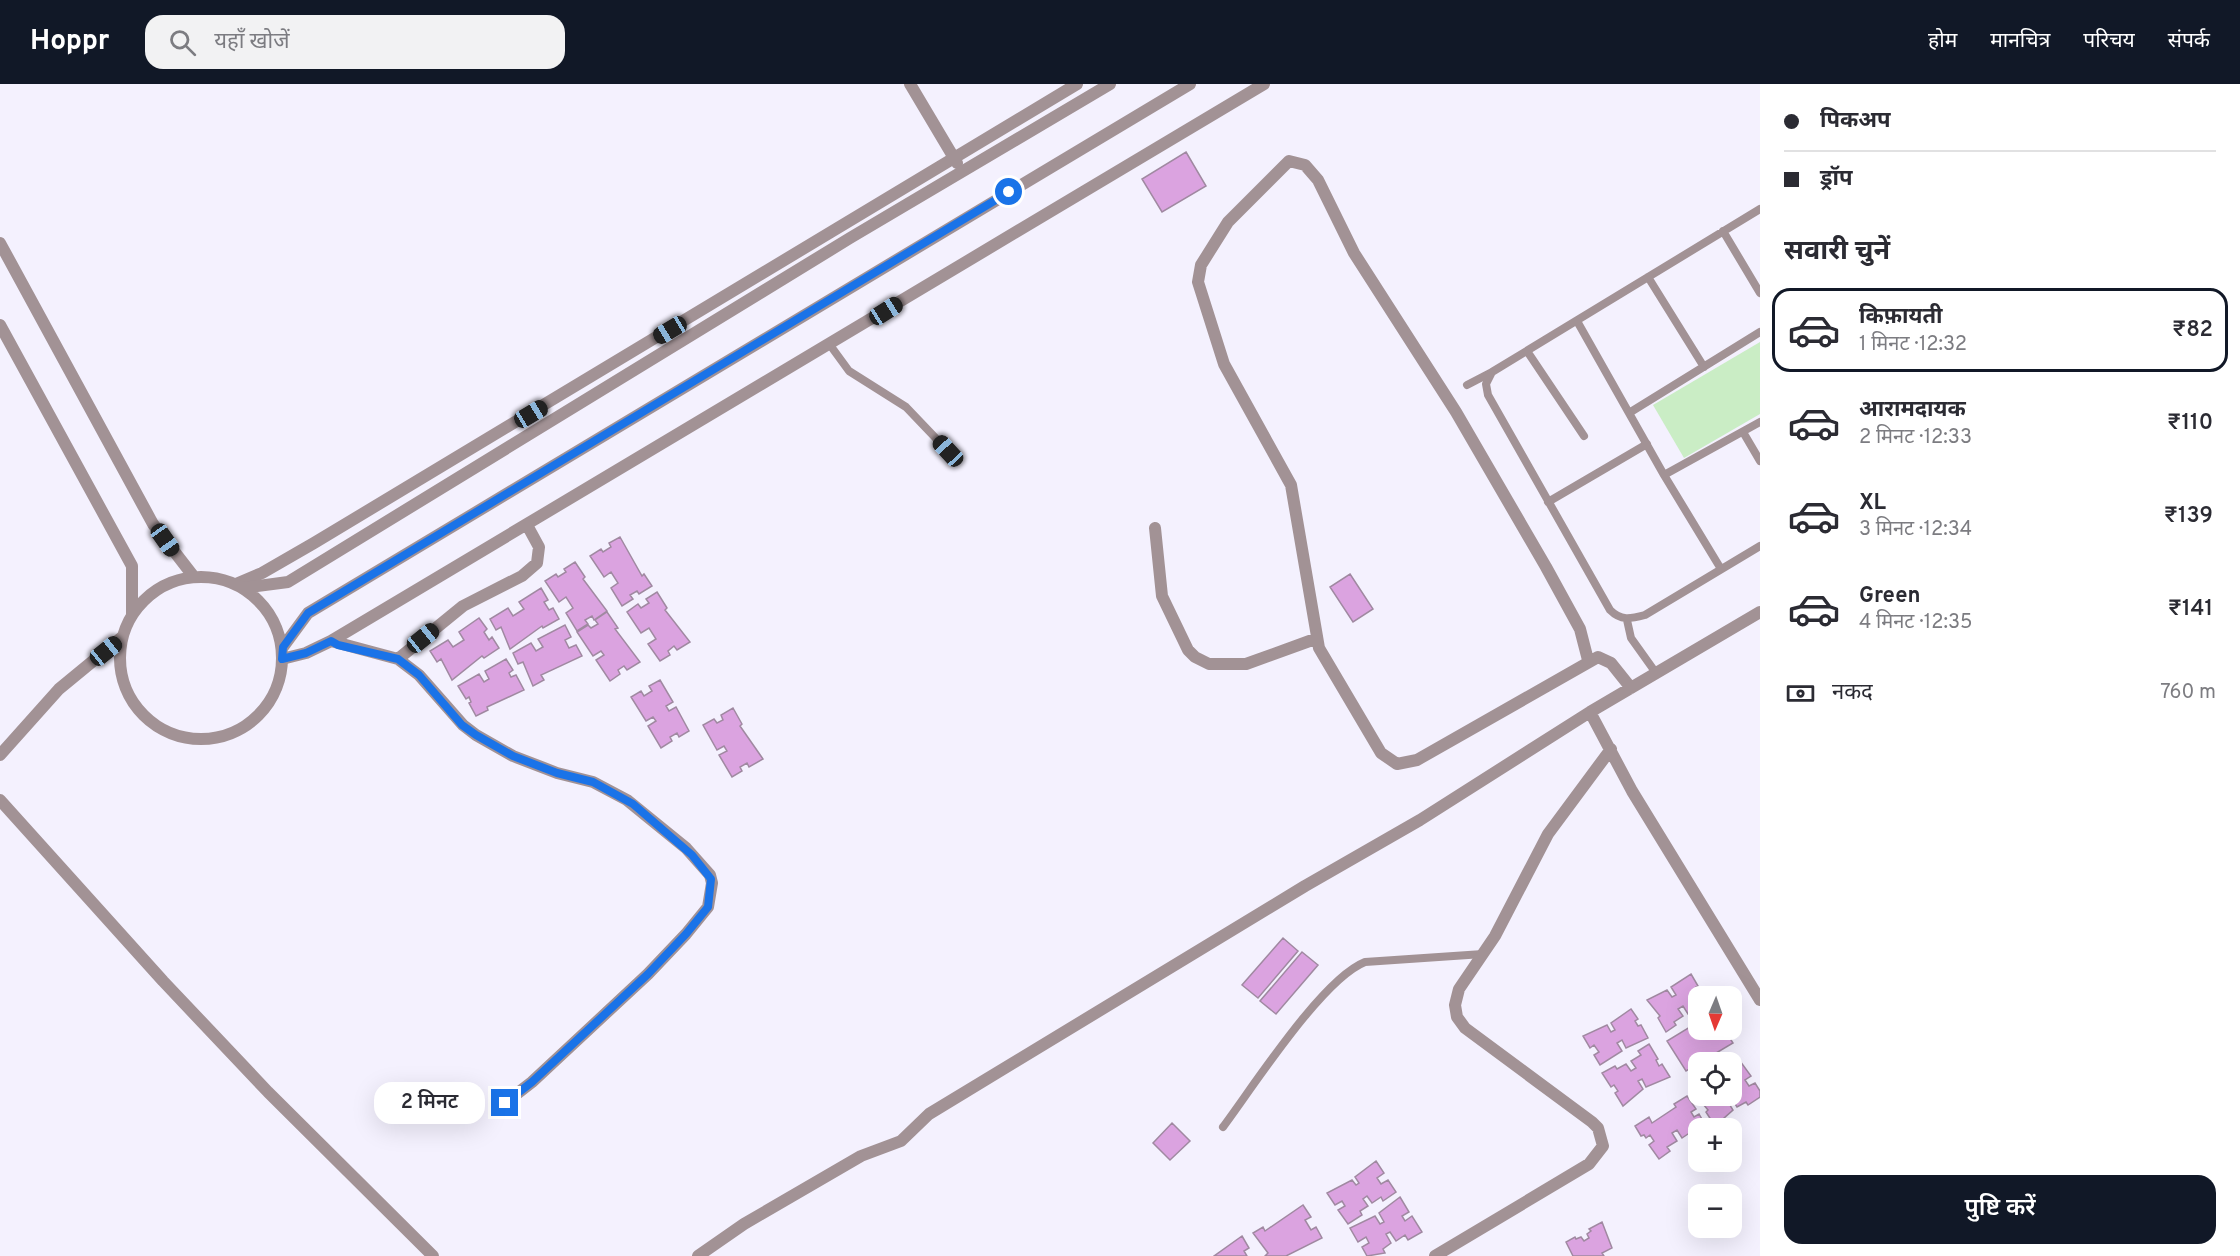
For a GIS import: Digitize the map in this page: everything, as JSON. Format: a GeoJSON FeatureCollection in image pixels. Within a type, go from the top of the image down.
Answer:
{"type":"FeatureCollection","features":[{"type":"Feature","properties":{"kind":"street"},"geometry":{"type":"LineString","coordinates":[[910,84],[962,171]]}},
{"type":"Feature","properties":{"kind":"street"},"geometry":{"type":"LineString","coordinates":[[240,586],[1077,84]]}},
{"type":"Feature","properties":{"kind":"street"},"geometry":{"type":"LineString","coordinates":[[240,586],[288,582],[962,171],[1110,84]]}},
{"type":"Feature","properties":{"kind":"street"},"geometry":{"type":"LineString","coordinates":[[283,653],[308,613],[1190,84]]}},
{"type":"Feature","properties":{"kind":"street"},"geometry":{"type":"LineString","coordinates":[[283,653],[306,653],[331,641],[1264,84]]}},
{"type":"Feature","properties":{"kind":"street"},"geometry":{"type":"LineString","coordinates":[[1588,660],[1580,629],[1546,567],[1456,412],[1354,253],[1318,180],[1305,165],[1289,160],[1228,222],[1201,265],[1198,282],[1224,364],[1291,485],[1315,639],[1382,753],[1397,764],[1417,760],[1588,660],[1604,658],[1631,688]]}},
{"type":"Feature","properties":{"kind":"street"},"geometry":{"type":"LineString","coordinates":[[0,243],[153,524],[194,577]]}},
{"type":"Feature","properties":{"kind":"street"},"geometry":{"type":"LineString","coordinates":[[0,325],[132,566],[132,614]]}},
{"type":"Feature","properties":{"kind":"street"},"geometry":{"type":"LineString","coordinates":[[398,659],[463,606],[522,576],[537,564],[539,547],[527,525]]}},
{"type":"Feature","properties":{"kind":"street"},"geometry":{"type":"LineString","coordinates":[[1155,528],[1162,596],[1188,650],[1195,657],[1209,664],[1246,664],[1315,639]]}},
{"type":"Feature","properties":{"kind":"street"},"geometry":{"type":"LineString","coordinates":[[194,577],[218,578],[240,586],[254,595],[277,626],[283,653],[282,671],[275,694],[260,715],[236,732],[190,739],[160,729],[131,701],[119,661],[121,638],[132,614],[142,601],[174,581],[194,577]]}},
{"type":"Feature","properties":{"kind":"street"},"geometry":{"type":"LineString","coordinates":[[698,1256],[753,1219],[861,1156],[901,1142],[929,1114],[1305,886],[1420,820],[1590,712],[1760,612]]}},
{"type":"Feature","properties":{"kind":"street"},"geometry":{"type":"LineString","coordinates":[[0,754],[58,688],[121,638]]}},
{"type":"Feature","properties":{"kind":"street"},"geometry":{"type":"LineString","coordinates":[[331,641],[338,645],[398,659],[419,675],[469,731],[513,756],[557,773],[593,782],[627,800],[686,848],[711,879],[708,907],[686,934],[648,974],[532,1082],[505,1103]]}},
{"type":"Feature","properties":{"kind":"street"},"geometry":{"type":"LineString","coordinates":[[1590,712],[1632,791],[1760,1000]]}},
{"type":"Feature","properties":{"kind":"street"},"geometry":{"type":"LineString","coordinates":[[1435,1256],[1589,1164],[1603,1146],[1602,1138],[1592,1122],[1465,1028],[1457,1017],[1455,1005],[1460,990],[1483,954],[1548,834],[1611,749]]}},
{"type":"Feature","properties":{"kind":"street"},"geometry":{"type":"LineString","coordinates":[[0,800],[163,981],[268,1092],[433,1256]]}},
{"type":"Feature","properties":{"kind":"lane"},"geometry":{"type":"LineString","coordinates":[[1467,385],[1760,209]]}},
{"type":"Feature","properties":{"kind":"lane"},"geometry":{"type":"LineString","coordinates":[[1723,231],[1760,293]]}},
{"type":"Feature","properties":{"kind":"lane"},"geometry":{"type":"LineString","coordinates":[[1648,277],[1704,367]]}},
{"type":"Feature","properties":{"kind":"lane"},"geometry":{"type":"LineString","coordinates":[[1577,321],[1664,475],[1721,569]]}},
{"type":"Feature","properties":{"kind":"lane"},"geometry":{"type":"LineString","coordinates":[[1629,413],[1760,332]]}},
{"type":"Feature","properties":{"kind":"lane"},"geometry":{"type":"LineString","coordinates":[[830,345],[849,371],[906,407],[948,451]]}},
{"type":"Feature","properties":{"kind":"lane"},"geometry":{"type":"LineString","coordinates":[[1527,351],[1584,436]]}},
{"type":"Feature","properties":{"kind":"lane"},"geometry":{"type":"LineString","coordinates":[[1492,372],[1486,384],[1488,395],[1610,610],[1616,616],[1627,620],[1645,615],[1760,546]]}},
{"type":"Feature","properties":{"kind":"lane"},"geometry":{"type":"LineString","coordinates":[[1664,475],[1760,422]]}},
{"type":"Feature","properties":{"kind":"lane"},"geometry":{"type":"LineString","coordinates":[[1743,432],[1760,461]]}},
{"type":"Feature","properties":{"kind":"lane"},"geometry":{"type":"LineString","coordinates":[[1548,502],[1647,444]]}},
{"type":"Feature","properties":{"kind":"lane"},"geometry":{"type":"LineString","coordinates":[[1627,620],[1631,638],[1656,673]]}},
{"type":"Feature","properties":{"kind":"lane"},"geometry":{"type":"LineString","coordinates":[[1223,1127],[1307,1015],[1350,968],[1365,962],[1483,954]]}},
{"type":"Feature","properties":{"kind":"green space"},"geometry":{"type":"Polygon","coordinates":[[[1760,342],[1760,414],[1684,458],[1653,405],[1760,342]]]}},
{"type":"Feature","properties":{"kind":"building"},"geometry":{"type":"Polygon","coordinates":[[[1186,152],[1206,186],[1162,212],[1142,179],[1186,152]]]}},
{"type":"Feature","properties":{"kind":"building"},"geometry":{"type":"Polygon","coordinates":[[[620,537],[642,576],[644,574],[652,586],[639,594],[637,591],[630,595],[633,599],[622,606],[611,588],[618,583],[611,572],[604,577],[590,556],[601,549],[603,552],[611,547],[609,543],[620,537]]]}},
{"type":"Feature","properties":{"kind":"building"},"geometry":{"type":"Polygon","coordinates":[[[575,562],[585,577],[583,579],[607,611],[594,620],[592,616],[585,620],[588,624],[577,631],[566,613],[573,608],[566,597],[559,602],[545,581],[556,574],[558,577],[566,572],[564,569],[575,562]]]}},
{"type":"Feature","properties":{"kind":"building"},"geometry":{"type":"Polygon","coordinates":[[[1350,574],[1373,609],[1353,622],[1330,587],[1350,574]]]}},
{"type":"Feature","properties":{"kind":"building"},"geometry":{"type":"Polygon","coordinates":[[[541,588],[548,600],[544,602],[549,610],[553,608],[559,619],[543,628],[542,626],[510,649],[501,627],[496,630],[490,619],[508,608],[513,616],[524,609],[519,602],[541,588]]]}},
{"type":"Feature","properties":{"kind":"building"},"geometry":{"type":"Polygon","coordinates":[[[657,592],[667,608],[665,610],[690,642],[677,650],[674,646],[668,651],[670,655],[660,661],[648,644],[656,639],[649,628],[641,633],[627,612],[638,604],[641,608],[649,603],[646,599],[657,592]]]}},
{"type":"Feature","properties":{"kind":"building"},"geometry":{"type":"Polygon","coordinates":[[[607,612],[618,628],[615,629],[640,662],[627,670],[624,666],[618,670],[620,674],[610,681],[596,660],[604,655],[601,651],[593,656],[577,632],[588,625],[591,628],[598,624],[595,620],[607,612]]]}},
{"type":"Feature","properties":{"kind":"building"},"geometry":{"type":"Polygon","coordinates":[[[479,618],[487,629],[484,632],[489,640],[492,637],[499,648],[484,658],[482,656],[452,680],[441,659],[437,662],[430,651],[448,640],[453,647],[464,640],[459,632],[479,618]]]}},
{"type":"Feature","properties":{"kind":"building"},"geometry":{"type":"Polygon","coordinates":[[[565,625],[571,637],[565,640],[569,648],[576,645],[582,656],[541,675],[544,680],[533,686],[523,662],[518,664],[513,653],[531,643],[536,651],[543,647],[538,639],[565,625]]]}},
{"type":"Feature","properties":{"kind":"building"},"geometry":{"type":"Polygon","coordinates":[[[506,659],[513,670],[509,673],[511,677],[516,675],[524,690],[487,707],[488,710],[476,716],[469,703],[471,702],[469,697],[466,699],[458,686],[479,674],[484,682],[489,679],[485,671],[506,659]]]}},
{"type":"Feature","properties":{"kind":"building"},"geometry":{"type":"Polygon","coordinates":[[[660,680],[673,702],[666,706],[669,711],[676,707],[689,731],[679,737],[677,733],[670,737],[672,741],[661,748],[648,726],[656,721],[653,717],[646,721],[631,697],[641,691],[644,696],[652,691],[649,686],[660,680]]]}},
{"type":"Feature","properties":{"kind":"building"},"geometry":{"type":"Polygon","coordinates":[[[733,708],[742,724],[740,726],[763,759],[749,767],[747,763],[740,767],[742,771],[732,777],[719,755],[727,751],[724,746],[717,750],[703,725],[714,719],[717,723],[723,720],[721,715],[733,708]]]}},
{"type":"Feature","properties":{"kind":"building"},"geometry":{"type":"Polygon","coordinates":[[[1283,938],[1298,951],[1258,998],[1242,985],[1283,938]]]}},
{"type":"Feature","properties":{"kind":"building"},"geometry":{"type":"Polygon","coordinates":[[[1302,952],[1318,965],[1276,1014],[1260,1001],[1302,952]]]}},
{"type":"Feature","properties":{"kind":"building"},"geometry":{"type":"Polygon","coordinates":[[[1691,974],[1698,986],[1688,986],[1688,1014],[1683,1006],[1678,1009],[1683,1016],[1666,1032],[1658,1018],[1660,1016],[1647,1000],[1667,990],[1672,997],[1676,995],[1671,987],[1691,974]]]}},
{"type":"Feature","properties":{"kind":"building"},"geometry":{"type":"Polygon","coordinates":[[[1631,1009],[1638,1019],[1635,1021],[1638,1026],[1641,1025],[1648,1038],[1626,1048],[1622,1040],[1617,1043],[1622,1051],[1600,1065],[1594,1055],[1599,1052],[1594,1045],[1590,1048],[1583,1036],[1607,1025],[1611,1032],[1615,1030],[1611,1023],[1631,1009]]]}},
{"type":"Feature","properties":{"kind":"building"},"geometry":{"type":"Polygon","coordinates":[[[1688,1028],[1688,1040],[1731,1040],[1733,1043],[1718,1052],[1688,1052],[1688,1070],[1686,1071],[1667,1041],[1688,1028]]]}},
{"type":"Feature","properties":{"kind":"building"},"geometry":{"type":"Polygon","coordinates":[[[1649,1044],[1658,1059],[1656,1060],[1659,1066],[1662,1064],[1670,1077],[1646,1087],[1642,1079],[1638,1081],[1643,1089],[1623,1106],[1615,1093],[1618,1091],[1614,1085],[1611,1087],[1602,1073],[1615,1066],[1617,1069],[1626,1064],[1631,1071],[1636,1068],[1631,1061],[1641,1055],[1638,1051],[1649,1044]]]}},
{"type":"Feature","properties":{"kind":"building"},"geometry":{"type":"Polygon","coordinates":[[[1742,1064],[1751,1076],[1745,1080],[1749,1086],[1755,1083],[1760,1091],[1760,1097],[1748,1105],[1746,1102],[1742,1104],[1742,1064]]]}},
{"type":"Feature","properties":{"kind":"building"},"geometry":{"type":"Polygon","coordinates":[[[1687,1096],[1688,1106],[1694,1106],[1696,1109],[1691,1112],[1694,1117],[1699,1114],[1701,1118],[1688,1118],[1688,1134],[1682,1138],[1677,1130],[1672,1133],[1677,1141],[1667,1147],[1670,1151],[1659,1159],[1649,1145],[1654,1141],[1650,1135],[1646,1138],[1644,1135],[1641,1136],[1635,1126],[1649,1117],[1652,1123],[1676,1107],[1674,1104],[1687,1096]]]}},
{"type":"Feature","properties":{"kind":"building"},"geometry":{"type":"Polygon","coordinates":[[[1705,1106],[1730,1106],[1733,1110],[1724,1118],[1710,1118],[1706,1112],[1708,1110],[1705,1106]]]}},
{"type":"Feature","properties":{"kind":"building"},"geometry":{"type":"Polygon","coordinates":[[[1172,1123],[1190,1141],[1170,1160],[1153,1143],[1172,1123]]]}},
{"type":"Feature","properties":{"kind":"building"},"geometry":{"type":"Polygon","coordinates":[[[1376,1161],[1384,1173],[1377,1178],[1381,1184],[1388,1180],[1396,1192],[1383,1201],[1381,1197],[1372,1203],[1367,1196],[1363,1199],[1368,1206],[1360,1211],[1362,1215],[1348,1224],[1338,1210],[1345,1206],[1342,1201],[1335,1205],[1327,1193],[1352,1180],[1356,1185],[1359,1183],[1355,1177],[1376,1161]]]}},
{"type":"Feature","properties":{"kind":"building"},"geometry":{"type":"Polygon","coordinates":[[[1400,1197],[1409,1212],[1402,1216],[1405,1221],[1412,1216],[1422,1232],[1408,1240],[1405,1235],[1396,1241],[1390,1232],[1386,1234],[1391,1243],[1383,1249],[1385,1253],[1367,1256],[1362,1247],[1369,1243],[1366,1237],[1358,1242],[1350,1228],[1375,1216],[1380,1224],[1384,1222],[1379,1213],[1400,1197]]]}},
{"type":"Feature","properties":{"kind":"building"},"geometry":{"type":"Polygon","coordinates":[[[1303,1205],[1311,1217],[1305,1220],[1311,1230],[1316,1227],[1322,1238],[1286,1256],[1265,1256],[1268,1253],[1253,1233],[1263,1227],[1265,1231],[1303,1205]]]}},
{"type":"Feature","properties":{"kind":"building"},"geometry":{"type":"Polygon","coordinates":[[[1602,1222],[1612,1248],[1602,1253],[1604,1256],[1573,1256],[1566,1242],[1575,1237],[1576,1239],[1581,1237],[1584,1241],[1589,1238],[1587,1234],[1591,1231],[1589,1229],[1602,1222]]]}},
{"type":"Feature","properties":{"kind":"building"},"geometry":{"type":"Polygon","coordinates":[[[1242,1236],[1249,1248],[1244,1251],[1247,1256],[1214,1256],[1242,1236]]]}},
{"type":"Feature","properties":{"kind":"route"},"geometry":{"type":"LineString","coordinates":[[505,1103],[532,1082],[627,991],[648,974],[686,934],[708,907],[712,883],[710,875],[686,848],[627,800],[593,782],[557,773],[513,756],[469,731],[419,675],[398,659],[338,645],[331,641],[306,653],[282,659],[283,647],[308,613],[1009,192]]}}]}
